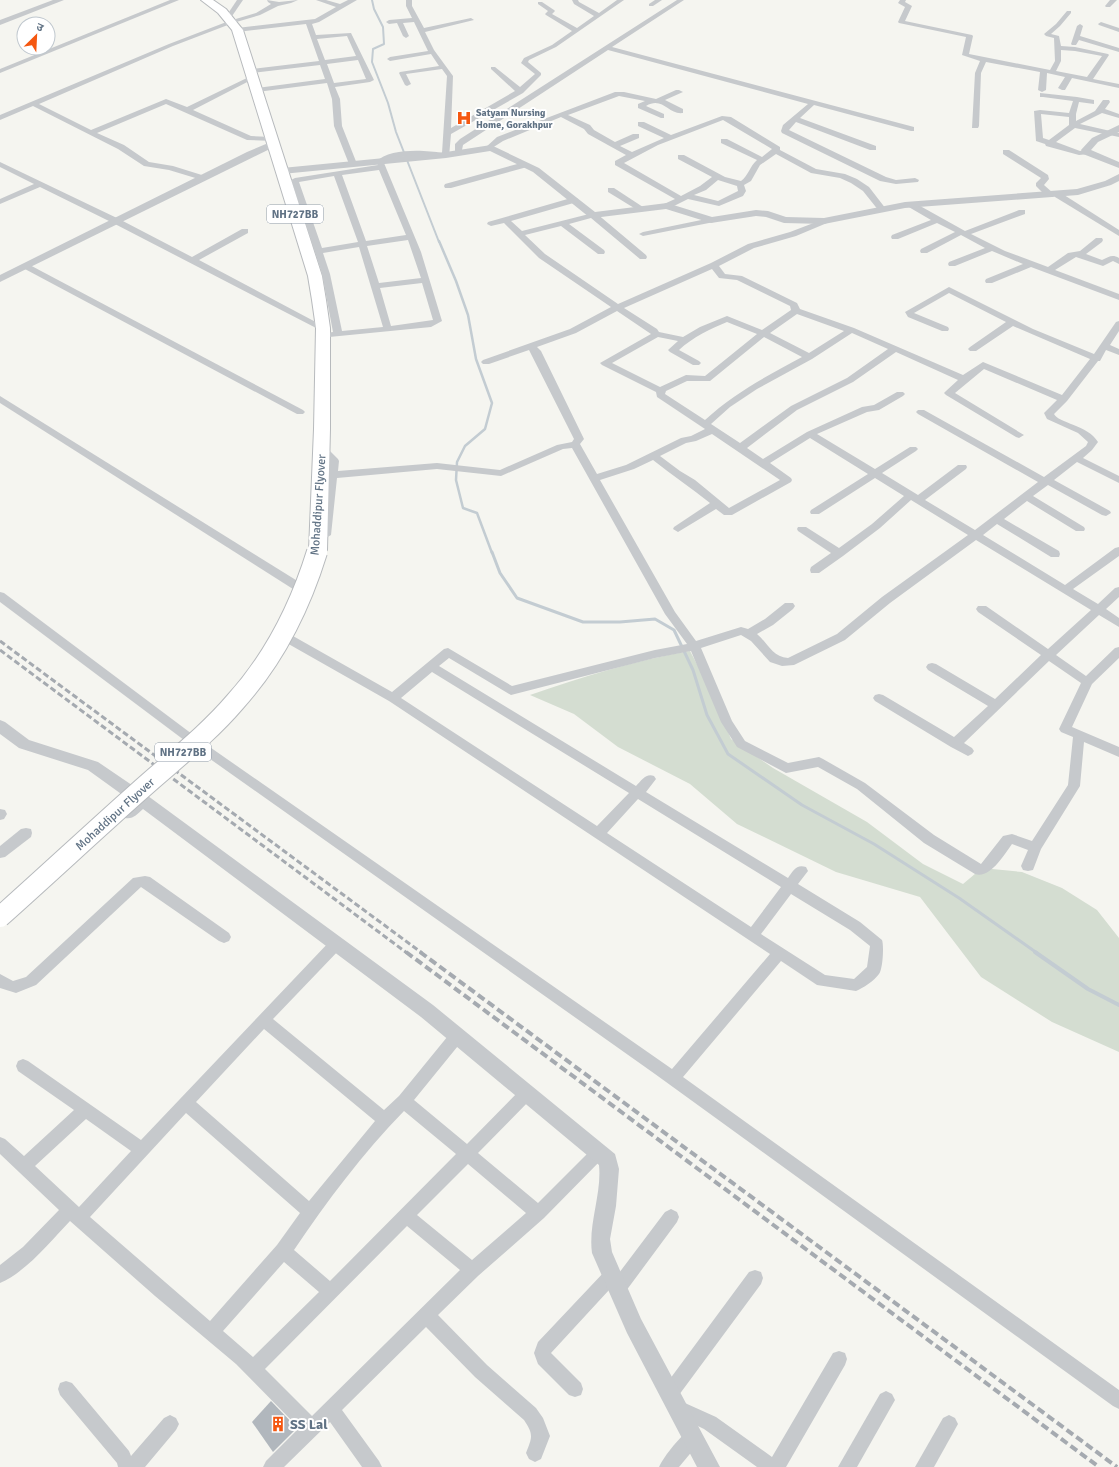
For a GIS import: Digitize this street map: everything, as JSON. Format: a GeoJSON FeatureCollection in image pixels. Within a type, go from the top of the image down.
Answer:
{"type":"FeatureCollection","features":[{"type":"Feature","properties":{"kind":"highway","name":"NH727BB"},"geometry":{"type":"LineString","coordinates":[[206,0],[222,11],[232,23],[254,79],[282,171],[300,214],[314,276],[322,332],[321,452]]}},
{"type":"Feature","properties":{"kind":"highway","name":"Mohaddipur Flyover"},"geometry":{"type":"LineString","coordinates":[[0,917],[215,722],[239,698],[274,651],[291,622],[311,574],[318,550],[321,452]]}},
{"type":"Feature","properties":{"kind":"street"},"geometry":{"type":"LineString","coordinates":[[0,23],[60,0]]}},
{"type":"Feature","properties":{"kind":"street"},"geometry":{"type":"LineString","coordinates":[[0,71],[176,0]]}},
{"type":"Feature","properties":{"kind":"street"},"geometry":{"type":"LineString","coordinates":[[232,23],[240,0]]}},
{"type":"Feature","properties":{"kind":"street"},"geometry":{"type":"LineString","coordinates":[[269,0],[276,4]]}},
{"type":"Feature","properties":{"kind":"street"},"geometry":{"type":"LineString","coordinates":[[0,118],[232,23],[258,14],[276,4],[295,0]]}},
{"type":"Feature","properties":{"kind":"street"},"geometry":{"type":"LineString","coordinates":[[319,0],[339,6]]}},
{"type":"Feature","properties":{"kind":"street"},"geometry":{"type":"LineString","coordinates":[[232,23],[308,22],[325,18],[339,6],[354,0]]}},
{"type":"Feature","properties":{"kind":"street"},"geometry":{"type":"LineString","coordinates":[[409,0],[409,6],[421,32],[434,55],[450,78],[447,102],[448,133],[441,155]]}},
{"type":"Feature","properties":{"kind":"street"},"geometry":{"type":"LineString","coordinates":[[575,0],[576,3],[598,16]]}},
{"type":"Feature","properties":{"kind":"street"},"geometry":{"type":"LineString","coordinates":[[448,133],[520,90],[539,74],[524,62],[577,31],[621,0]]}},
{"type":"Feature","properties":{"kind":"street"},"geometry":{"type":"LineString","coordinates":[[652,5],[659,0]]}},
{"type":"Feature","properties":{"kind":"street"},"geometry":{"type":"LineString","coordinates":[[458,153],[459,144],[463,141],[681,0]]}},
{"type":"Feature","properties":{"kind":"street"},"geometry":{"type":"LineString","coordinates":[[902,0],[901,3],[909,6],[901,22],[970,36],[965,55],[1119,86]]}},
{"type":"Feature","properties":{"kind":"street"},"geometry":{"type":"LineString","coordinates":[[1108,6],[1114,0]]}},
{"type":"Feature","properties":{"kind":"street"},"geometry":{"type":"LineString","coordinates":[[540,3],[552,11],[548,14],[577,31]]}},
{"type":"Feature","properties":{"kind":"street"},"geometry":{"type":"LineString","coordinates":[[1052,72],[1058,61],[1057,37],[1047,34],[1058,25],[1068,12]]}},
{"type":"Feature","properties":{"kind":"street"},"geometry":{"type":"LineString","coordinates":[[389,22],[416,20]]}},
{"type":"Feature","properties":{"kind":"street"},"geometry":{"type":"LineString","coordinates":[[421,32],[471,20]]}},
{"type":"Feature","properties":{"kind":"street"},"geometry":{"type":"LineString","coordinates":[[399,21],[406,36]]}},
{"type":"Feature","properties":{"kind":"street"},"geometry":{"type":"LineString","coordinates":[[308,22],[336,98],[338,126],[353,164]]}},
{"type":"Feature","properties":{"kind":"street"},"geometry":{"type":"LineString","coordinates":[[1101,24],[1119,30]]}},
{"type":"Feature","properties":{"kind":"street"},"geometry":{"type":"LineString","coordinates":[[1072,48],[1080,26]]}},
{"type":"Feature","properties":{"kind":"street"},"geometry":{"type":"LineString","coordinates":[[254,79],[330,84],[370,81],[348,34],[314,37]]}},
{"type":"Feature","properties":{"kind":"street"},"geometry":{"type":"LineString","coordinates":[[1076,36],[1119,50]]}},
{"type":"Feature","properties":{"kind":"street"},"geometry":{"type":"LineString","coordinates":[[607,48],[911,129]]}},
{"type":"Feature","properties":{"kind":"street"},"geometry":{"type":"LineString","coordinates":[[1058,48],[1072,48],[1106,56],[1089,80]]}},
{"type":"Feature","properties":{"kind":"street"},"geometry":{"type":"LineString","coordinates":[[390,59],[434,55]]}},
{"type":"Feature","properties":{"kind":"street"},"geometry":{"type":"LineString","coordinates":[[411,60],[434,55]]}},
{"type":"Feature","properties":{"kind":"street"},"geometry":{"type":"LineString","coordinates":[[186,110],[254,79],[323,63],[360,58]]}},
{"type":"Feature","properties":{"kind":"street"},"geometry":{"type":"LineString","coordinates":[[975,126],[978,73],[984,60]]}},
{"type":"Feature","properties":{"kind":"street"},"geometry":{"type":"LineString","coordinates":[[407,84],[402,73],[443,67]]}},
{"type":"Feature","properties":{"kind":"street"},"geometry":{"type":"LineString","coordinates":[[493,68],[520,90]]}},
{"type":"Feature","properties":{"kind":"street"},"geometry":{"type":"LineString","coordinates":[[1044,70],[1042,93],[1091,102]]}},
{"type":"Feature","properties":{"kind":"street"},"geometry":{"type":"LineString","coordinates":[[1062,88],[1070,75]]}},
{"type":"Feature","properties":{"kind":"street"},"geometry":{"type":"LineString","coordinates":[[396,158],[441,155],[489,148],[500,139],[621,93],[651,100],[660,100],[679,92]]}},
{"type":"Feature","properties":{"kind":"street"},"geometry":{"type":"LineString","coordinates":[[1074,125],[1072,116],[1077,99]]}},
{"type":"Feature","properties":{"kind":"street"},"geometry":{"type":"LineString","coordinates":[[651,100],[641,106],[661,116]]}},
{"type":"Feature","properties":{"kind":"street"},"geometry":{"type":"LineString","coordinates":[[660,100],[680,111]]}},
{"type":"Feature","properties":{"kind":"street"},"geometry":{"type":"LineString","coordinates":[[92,132],[164,101],[250,138],[274,146]]}},
{"type":"Feature","properties":{"kind":"street"},"geometry":{"type":"LineString","coordinates":[[1049,144],[1074,125],[1096,115],[1106,102]]}},
{"type":"Feature","properties":{"kind":"street"},"geometry":{"type":"LineString","coordinates":[[813,103],[795,119],[785,129],[785,131],[883,179],[896,182],[915,180]]}},
{"type":"Feature","properties":{"kind":"street"},"geometry":{"type":"LineString","coordinates":[[34,104],[46,112],[92,132],[132,153],[147,164],[170,168],[202,178]]}},
{"type":"Feature","properties":{"kind":"street"},"geometry":{"type":"LineString","coordinates":[[1101,110],[1119,116]]}},
{"type":"Feature","properties":{"kind":"street"},"geometry":{"type":"LineString","coordinates":[[1072,116],[1040,112],[1036,113],[1039,139],[1049,144],[1079,153],[1086,152],[1119,165]]}},
{"type":"Feature","properties":{"kind":"street"},"geometry":{"type":"LineString","coordinates":[[562,115],[587,126],[591,132],[631,154]]}},
{"type":"Feature","properties":{"kind":"street"},"geometry":{"type":"LineString","coordinates":[[717,204],[684,198],[618,163],[631,154],[725,118],[776,148],[777,151],[814,171],[850,179],[866,189],[882,209]]}},
{"type":"Feature","properties":{"kind":"street"},"geometry":{"type":"LineString","coordinates":[[795,119],[873,148]]}},
{"type":"Feature","properties":{"kind":"street"},"geometry":{"type":"LineString","coordinates":[[641,124],[671,138]]}},
{"type":"Feature","properties":{"kind":"street"},"geometry":{"type":"LineString","coordinates":[[1074,125],[1116,132]]}},
{"type":"Feature","properties":{"kind":"street"},"geometry":{"type":"LineString","coordinates":[[1086,152],[1095,140],[1116,132]]}},
{"type":"Feature","properties":{"kind":"street"},"geometry":{"type":"LineString","coordinates":[[615,146],[636,136]]}},
{"type":"Feature","properties":{"kind":"street"},"geometry":{"type":"LineString","coordinates":[[724,141],[762,160]]}},
{"type":"Feature","properties":{"kind":"street"},"geometry":{"type":"LineString","coordinates":[[0,279],[250,154],[274,146]]}},
{"type":"Feature","properties":{"kind":"street"},"geometry":{"type":"LineString","coordinates":[[489,148],[536,170],[643,257]]}},
{"type":"Feature","properties":{"kind":"street"},"geometry":{"type":"LineString","coordinates":[[681,157],[718,176],[740,184],[750,177],[754,166],[777,151]]}},
{"type":"Feature","properties":{"kind":"street"},"geometry":{"type":"LineString","coordinates":[[1006,152],[1045,177],[1045,179],[1040,183],[1040,186],[1119,234]]}},
{"type":"Feature","properties":{"kind":"street"},"geometry":{"type":"LineString","coordinates":[[338,334],[332,299],[318,251],[300,214],[295,180],[381,164],[396,158],[422,153],[441,155]]}},
{"type":"Feature","properties":{"kind":"street"},"geometry":{"type":"LineString","coordinates":[[0,164],[116,220],[193,260],[322,332],[338,334],[431,324],[438,321],[426,280],[381,164]]}},
{"type":"Feature","properties":{"kind":"street"},"geometry":{"type":"LineString","coordinates":[[282,171],[353,164],[381,164]]}},
{"type":"Feature","properties":{"kind":"street"},"geometry":{"type":"LineString","coordinates":[[448,186],[524,165]]}},
{"type":"Feature","properties":{"kind":"street"},"geometry":{"type":"LineString","coordinates":[[337,173],[363,245],[388,329]]}},
{"type":"Feature","properties":{"kind":"street"},"geometry":{"type":"LineString","coordinates":[[519,234],[593,215],[667,206],[703,188],[718,176]]}},
{"type":"Feature","properties":{"kind":"street"},"geometry":{"type":"LineString","coordinates":[[486,362],[573,331],[618,307],[714,265],[752,246],[793,234],[824,221],[910,204],[1054,195],[1078,192],[1108,183],[1119,177]]}},
{"type":"Feature","properties":{"kind":"street"},"geometry":{"type":"LineString","coordinates":[[0,202],[40,184]]}},
{"type":"Feature","properties":{"kind":"street"},"geometry":{"type":"LineString","coordinates":[[711,220],[707,217],[713,206],[740,194],[742,191],[740,184]]}},
{"type":"Feature","properties":{"kind":"street"},"geometry":{"type":"LineString","coordinates":[[611,190],[642,209]]}},
{"type":"Feature","properties":{"kind":"street"},"geometry":{"type":"LineString","coordinates":[[491,224],[574,200]]}},
{"type":"Feature","properties":{"kind":"street"},"geometry":{"type":"LineString","coordinates":[[910,204],[992,248],[1048,271],[1119,297]]}},
{"type":"Feature","properties":{"kind":"street"},"geometry":{"type":"LineString","coordinates":[[667,206],[711,220]]}},
{"type":"Feature","properties":{"kind":"street"},"geometry":{"type":"LineString","coordinates":[[924,251],[963,233],[1004,217],[1022,212]]}},
{"type":"Feature","properties":{"kind":"street"},"geometry":{"type":"LineString","coordinates":[[643,234],[711,220],[762,213],[793,221],[824,221]]}},
{"type":"Feature","properties":{"kind":"street"},"geometry":{"type":"LineString","coordinates":[[506,220],[542,256],[654,331],[655,334],[666,335],[684,340]]}},
{"type":"Feature","properties":{"kind":"street"},"geometry":{"type":"LineString","coordinates":[[895,237],[938,220]]}},
{"type":"Feature","properties":{"kind":"street"},"geometry":{"type":"LineString","coordinates":[[563,223],[601,252]]}},
{"type":"Feature","properties":{"kind":"street"},"geometry":{"type":"LineString","coordinates":[[193,260],[245,231]]}},
{"type":"Feature","properties":{"kind":"street"},"geometry":{"type":"LineString","coordinates":[[318,251],[410,237]]}},
{"type":"Feature","properties":{"kind":"street"},"geometry":{"type":"LineString","coordinates":[[1048,271],[1071,254],[1083,253],[1099,240]]}},
{"type":"Feature","properties":{"kind":"street"},"geometry":{"type":"LineString","coordinates":[[952,264],[992,248]]}},
{"type":"Feature","properties":{"kind":"street"},"geometry":{"type":"LineString","coordinates":[[1077,254],[1102,263],[1105,263],[1113,258],[1119,261]]}},
{"type":"Feature","properties":{"kind":"street"},"geometry":{"type":"LineString","coordinates":[[989,281],[1030,264]]}},
{"type":"Feature","properties":{"kind":"street"},"geometry":{"type":"LineString","coordinates":[[714,265],[722,276],[739,278],[794,305],[796,311]]}},
{"type":"Feature","properties":{"kind":"street"},"geometry":{"type":"LineString","coordinates":[[26,266],[300,412]]}},
{"type":"Feature","properties":{"kind":"street"},"geometry":{"type":"LineString","coordinates":[[375,286],[426,280]]}},
{"type":"Feature","properties":{"kind":"street"},"geometry":{"type":"LineString","coordinates":[[945,329],[911,315],[909,312],[949,290],[1030,331],[1097,359]]}},
{"type":"Feature","properties":{"kind":"street"},"geometry":{"type":"LineString","coordinates":[[796,311],[851,330],[896,348],[964,379]]}},
{"type":"Feature","properties":{"kind":"street"},"geometry":{"type":"LineString","coordinates":[[661,391],[686,378],[707,379],[734,354],[762,333],[796,311]]}},
{"type":"Feature","properties":{"kind":"street"},"geometry":{"type":"LineString","coordinates":[[696,363],[673,350],[684,340],[703,329],[727,319],[762,333],[809,357]]}},
{"type":"Feature","properties":{"kind":"street"},"geometry":{"type":"LineString","coordinates":[[973,349],[1012,322]]}},
{"type":"Feature","properties":{"kind":"street"},"geometry":{"type":"LineString","coordinates":[[494,705],[511,691],[688,647],[741,631],[749,633],[773,659],[781,662],[790,662],[841,637],[886,600],[976,535],[1089,448],[1093,442],[1092,438],[1086,433],[1050,417],[1049,413],[1064,399],[1097,359],[1119,324]]}},
{"type":"Feature","properties":{"kind":"street"},"geometry":{"type":"LineString","coordinates":[[595,478],[630,468],[684,440],[693,439],[708,428],[727,405],[754,387],[809,357],[851,330]]}},
{"type":"Feature","properties":{"kind":"street"},"geometry":{"type":"LineString","coordinates":[[655,334],[654,337],[605,363],[661,391]]}},
{"type":"Feature","properties":{"kind":"street"},"geometry":{"type":"LineString","coordinates":[[333,475],[437,466],[501,473],[560,447],[575,444],[579,439],[536,351],[530,346]]}},
{"type":"Feature","properties":{"kind":"street"},"geometry":{"type":"LineString","coordinates":[[1105,346],[1119,352]]}},
{"type":"Feature","properties":{"kind":"street"},"geometry":{"type":"LineString","coordinates":[[740,448],[794,408],[850,380],[896,348]]}},
{"type":"Feature","properties":{"kind":"street"},"geometry":{"type":"LineString","coordinates":[[1019,435],[949,393],[964,379],[983,365],[1064,399]]}},
{"type":"Feature","properties":{"kind":"street"},"geometry":{"type":"LineString","coordinates":[[653,456],[691,482],[726,512],[730,512],[787,480],[660,395],[661,391]]}},
{"type":"Feature","properties":{"kind":"street"},"geometry":{"type":"LineString","coordinates":[[763,463],[810,434],[865,409],[876,408],[900,394]]}},
{"type":"Feature","properties":{"kind":"street"},"geometry":{"type":"LineString","coordinates":[[0,399],[310,594]]}},
{"type":"Feature","properties":{"kind":"street"},"geometry":{"type":"LineString","coordinates":[[921,412],[1106,513]]}},
{"type":"Feature","properties":{"kind":"street"},"geometry":{"type":"LineString","coordinates":[[810,434],[1065,590],[1098,608],[1119,623]]}},
{"type":"Feature","properties":{"kind":"street"},"geometry":{"type":"LineString","coordinates":[[575,444],[688,647],[705,669],[727,722],[741,744],[786,768],[820,762],[861,786],[929,839],[980,870],[984,869],[1008,840],[1012,839],[1035,847]]}},
{"type":"Feature","properties":{"kind":"street"},"geometry":{"type":"LineString","coordinates":[[815,512],[873,473],[913,449]]}},
{"type":"Feature","properties":{"kind":"street"},"geometry":{"type":"LineString","coordinates":[[198,744],[223,722],[258,684],[289,639],[310,594],[324,550],[333,475],[334,461],[321,452]]}},
{"type":"Feature","properties":{"kind":"street"},"geometry":{"type":"LineString","coordinates":[[1076,458],[1119,480]]}},
{"type":"Feature","properties":{"kind":"street"},"geometry":{"type":"LineString","coordinates":[[815,570],[914,497],[962,467]]}},
{"type":"Feature","properties":{"kind":"street"},"geometry":{"type":"LineString","coordinates":[[1026,496],[1080,529]]}},
{"type":"Feature","properties":{"kind":"street"},"geometry":{"type":"LineString","coordinates":[[678,529],[716,504]]}},
{"type":"Feature","properties":{"kind":"street"},"geometry":{"type":"LineString","coordinates":[[997,519],[1055,554]]}},
{"type":"Feature","properties":{"kind":"street"},"geometry":{"type":"LineString","coordinates":[[802,529],[839,553]]}},
{"type":"Feature","properties":{"kind":"street"},"geometry":{"type":"LineString","coordinates":[[1065,590],[1119,551]]}},
{"type":"Feature","properties":{"kind":"street"},"geometry":{"type":"LineString","coordinates":[[955,744],[1098,608],[1119,591]]}},
{"type":"Feature","properties":{"kind":"street"},"geometry":{"type":"LineString","coordinates":[[0,596],[198,744],[673,1078],[1119,1400]]}},
{"type":"Feature","properties":{"kind":"street"},"geometry":{"type":"LineString","coordinates":[[749,633],[769,622],[789,606]]}},
{"type":"Feature","properties":{"kind":"street"},"geometry":{"type":"LineString","coordinates":[[982,609],[1087,682]]}},
{"type":"Feature","properties":{"kind":"street"},"geometry":{"type":"LineString","coordinates":[[289,639],[393,698],[822,981],[856,986],[874,970],[877,944],[855,926],[431,666]]}},
{"type":"Feature","properties":{"kind":"street"},"geometry":{"type":"LineString","coordinates":[[1119,651],[1087,682],[1064,728],[1079,736],[1119,752]]}},
{"type":"Feature","properties":{"kind":"street"},"geometry":{"type":"LineString","coordinates":[[393,698],[449,652],[511,691]]}},
{"type":"Feature","properties":{"kind":"street"},"geometry":{"type":"LineString","coordinates":[[932,667],[996,705]]}},
{"type":"Feature","properties":{"kind":"street"},"geometry":{"type":"LineString","coordinates":[[879,698],[968,751]]}},
{"type":"Feature","properties":{"kind":"street"},"geometry":{"type":"LineString","coordinates":[[0,726],[24,744],[93,766],[142,800],[427,1011],[608,1160],[609,1169],[606,1206],[600,1239],[602,1253],[634,1326],[709,1467]]}},
{"type":"Feature","properties":{"kind":"street"},"geometry":{"type":"LineString","coordinates":[[1028,866],[1035,847],[1074,786],[1079,736]]}},
{"type":"Feature","properties":{"kind":"street"},"geometry":{"type":"LineString","coordinates":[[598,834],[650,779]]}},
{"type":"Feature","properties":{"kind":"street"},"geometry":{"type":"LineString","coordinates":[[0,905],[127,790]]}},
{"type":"Feature","properties":{"kind":"street"},"geometry":{"type":"LineString","coordinates":[[0,928],[142,800]]}},
{"type":"Feature","properties":{"kind":"street"},"geometry":{"type":"LineString","coordinates":[[0,853],[26,833]]}},
{"type":"Feature","properties":{"kind":"street"},"geometry":{"type":"LineString","coordinates":[[752,935],[801,871]]}},
{"type":"Feature","properties":{"kind":"street"},"geometry":{"type":"LineString","coordinates":[[0,980],[12,988],[31,981],[138,882],[141,881],[145,881],[224,937]]}},
{"type":"Feature","properties":{"kind":"street"},"geometry":{"type":"LineString","coordinates":[[0,1275],[29,1253],[75,1214],[142,1150],[336,944]]}},
{"type":"Feature","properties":{"kind":"street"},"geometry":{"type":"LineString","coordinates":[[673,1078],[779,953]]}},
{"type":"Feature","properties":{"kind":"street"},"geometry":{"type":"LineString","coordinates":[[264,1020],[385,1120]]}},
{"type":"Feature","properties":{"kind":"street"},"geometry":{"type":"LineString","coordinates":[[211,1332],[283,1251],[310,1212],[385,1120],[404,1101],[457,1036]]}},
{"type":"Feature","properties":{"kind":"street"},"geometry":{"type":"LineString","coordinates":[[23,1066],[142,1150]]}},
{"type":"Feature","properties":{"kind":"street"},"geometry":{"type":"LineString","coordinates":[[253,1369],[468,1155],[528,1093]]}},
{"type":"Feature","properties":{"kind":"street"},"geometry":{"type":"LineString","coordinates":[[404,1101],[538,1213]]}},
{"type":"Feature","properties":{"kind":"street"},"geometry":{"type":"LineString","coordinates":[[186,1103],[310,1212]]}},
{"type":"Feature","properties":{"kind":"street"},"geometry":{"type":"LineString","coordinates":[[24,1166],[85,1110]]}},
{"type":"Feature","properties":{"kind":"street"},"geometry":{"type":"LineString","coordinates":[[0,1144],[75,1214],[253,1369],[312,1428]]}},
{"type":"Feature","properties":{"kind":"street"},"geometry":{"type":"LineString","coordinates":[[272,1467],[472,1270],[538,1213],[599,1152]]}},
{"type":"Feature","properties":{"kind":"street"},"geometry":{"type":"LineString","coordinates":[[406,1216],[472,1270]]}},
{"type":"Feature","properties":{"kind":"street"},"geometry":{"type":"LineString","coordinates":[[576,1389],[544,1358],[542,1353],[544,1348],[614,1282],[671,1217]]}},
{"type":"Feature","properties":{"kind":"street"},"geometry":{"type":"LineString","coordinates":[[283,1251],[331,1292]]}},
{"type":"Feature","properties":{"kind":"street"},"geometry":{"type":"LineString","coordinates":[[674,1400],[755,1278]]}},
{"type":"Feature","properties":{"kind":"street"},"geometry":{"type":"LineString","coordinates":[[426,1315],[481,1371],[530,1414],[537,1424],[541,1436],[535,1453]]}},
{"type":"Feature","properties":{"kind":"street"},"geometry":{"type":"LineString","coordinates":[[776,1467],[839,1359]]}},
{"type":"Feature","properties":{"kind":"street"},"geometry":{"type":"LineString","coordinates":[[66,1389],[122,1457],[127,1467]]}},
{"type":"Feature","properties":{"kind":"street"},"geometry":{"type":"LineString","coordinates":[[674,1400],[710,1423],[772,1467]]}},
{"type":"Feature","properties":{"kind":"street"},"geometry":{"type":"LineString","coordinates":[[848,1467],[886,1400]]}},
{"type":"Feature","properties":{"kind":"street"},"geometry":{"type":"LineString","coordinates":[[331,1410],[373,1467]]}},
{"type":"Feature","properties":{"kind":"street"},"geometry":{"type":"LineString","coordinates":[[132,1467],[170,1424]]}},
{"type":"Feature","properties":{"kind":"street"},"geometry":{"type":"LineString","coordinates":[[924,1467],[949,1424]]}},
{"type":"Feature","properties":{"kind":"street"},"geometry":{"type":"LineString","coordinates":[[668,1467],[693,1437]]}},
{"type":"Feature","properties":{"kind":"shaded area"},"geometry":{"type":"Polygon","coordinates":[[[690,651],[710,689],[731,739],[773,768],[867,822],[923,864],[963,884],[982,868],[1022,872],[1062,888],[1097,910],[1119,938],[1119,1052],[1052,1022],[981,977],[920,897],[836,872],[737,824],[690,784],[618,747],[574,714],[530,695],[629,664],[690,651]]]}},
{"type":"Feature","properties":{"kind":"building","name":"SS Lal"},"geometry":{"type":"Polygon","coordinates":[[[271,1401],[297,1428],[273,1452],[252,1422],[271,1401]]]}},
{"type":"Feature","properties":{"kind":"waterway"},"geometry":{"type":"LineString","coordinates":[[372,0],[374,9],[383,27],[384,44],[373,49],[372,62],[388,103],[396,132],[439,242]]}},
{"type":"Feature","properties":{"kind":"waterway"},"geometry":{"type":"LineString","coordinates":[[439,241],[456,281],[468,315],[476,359],[492,403],[485,429],[465,446],[457,462],[456,480],[463,508],[477,513],[492,553]]}},
{"type":"Feature","properties":{"kind":"waterway"},"geometry":{"type":"LineString","coordinates":[[492,552],[500,573],[517,598],[583,622],[620,622],[655,619],[674,630],[693,670],[707,715],[728,754],[802,805],[874,844],[959,898],[1037,953]]}},
{"type":"Feature","properties":{"kind":"waterway"},"geometry":{"type":"LineString","coordinates":[[1035,952],[1088,989],[1119,1005]]}},
{"type":"Feature","properties":{"kind":"railway"},"geometry":{"type":"LineString","coordinates":[[0,641],[422,953]]}},
{"type":"Feature","properties":{"kind":"railway"},"geometry":{"type":"LineString","coordinates":[[0,650],[407,953]]}},
{"type":"Feature","properties":{"kind":"railway"},"geometry":{"type":"LineString","coordinates":[[406,952],[1099,1467]]}},
{"type":"Feature","properties":{"kind":"railway"},"geometry":{"type":"LineString","coordinates":[[420,952],[1117,1467]]}},
{"type":"Feature","properties":{"kind":"place","name":"Satyam Nursing Home, Gorakhpur"},"geometry":{"type":"Point","coordinates":[464,118]}},
{"type":"Feature","properties":{"kind":"place","name":"SS Lal"},"geometry":{"type":"Point","coordinates":[278,1424]}}]}
